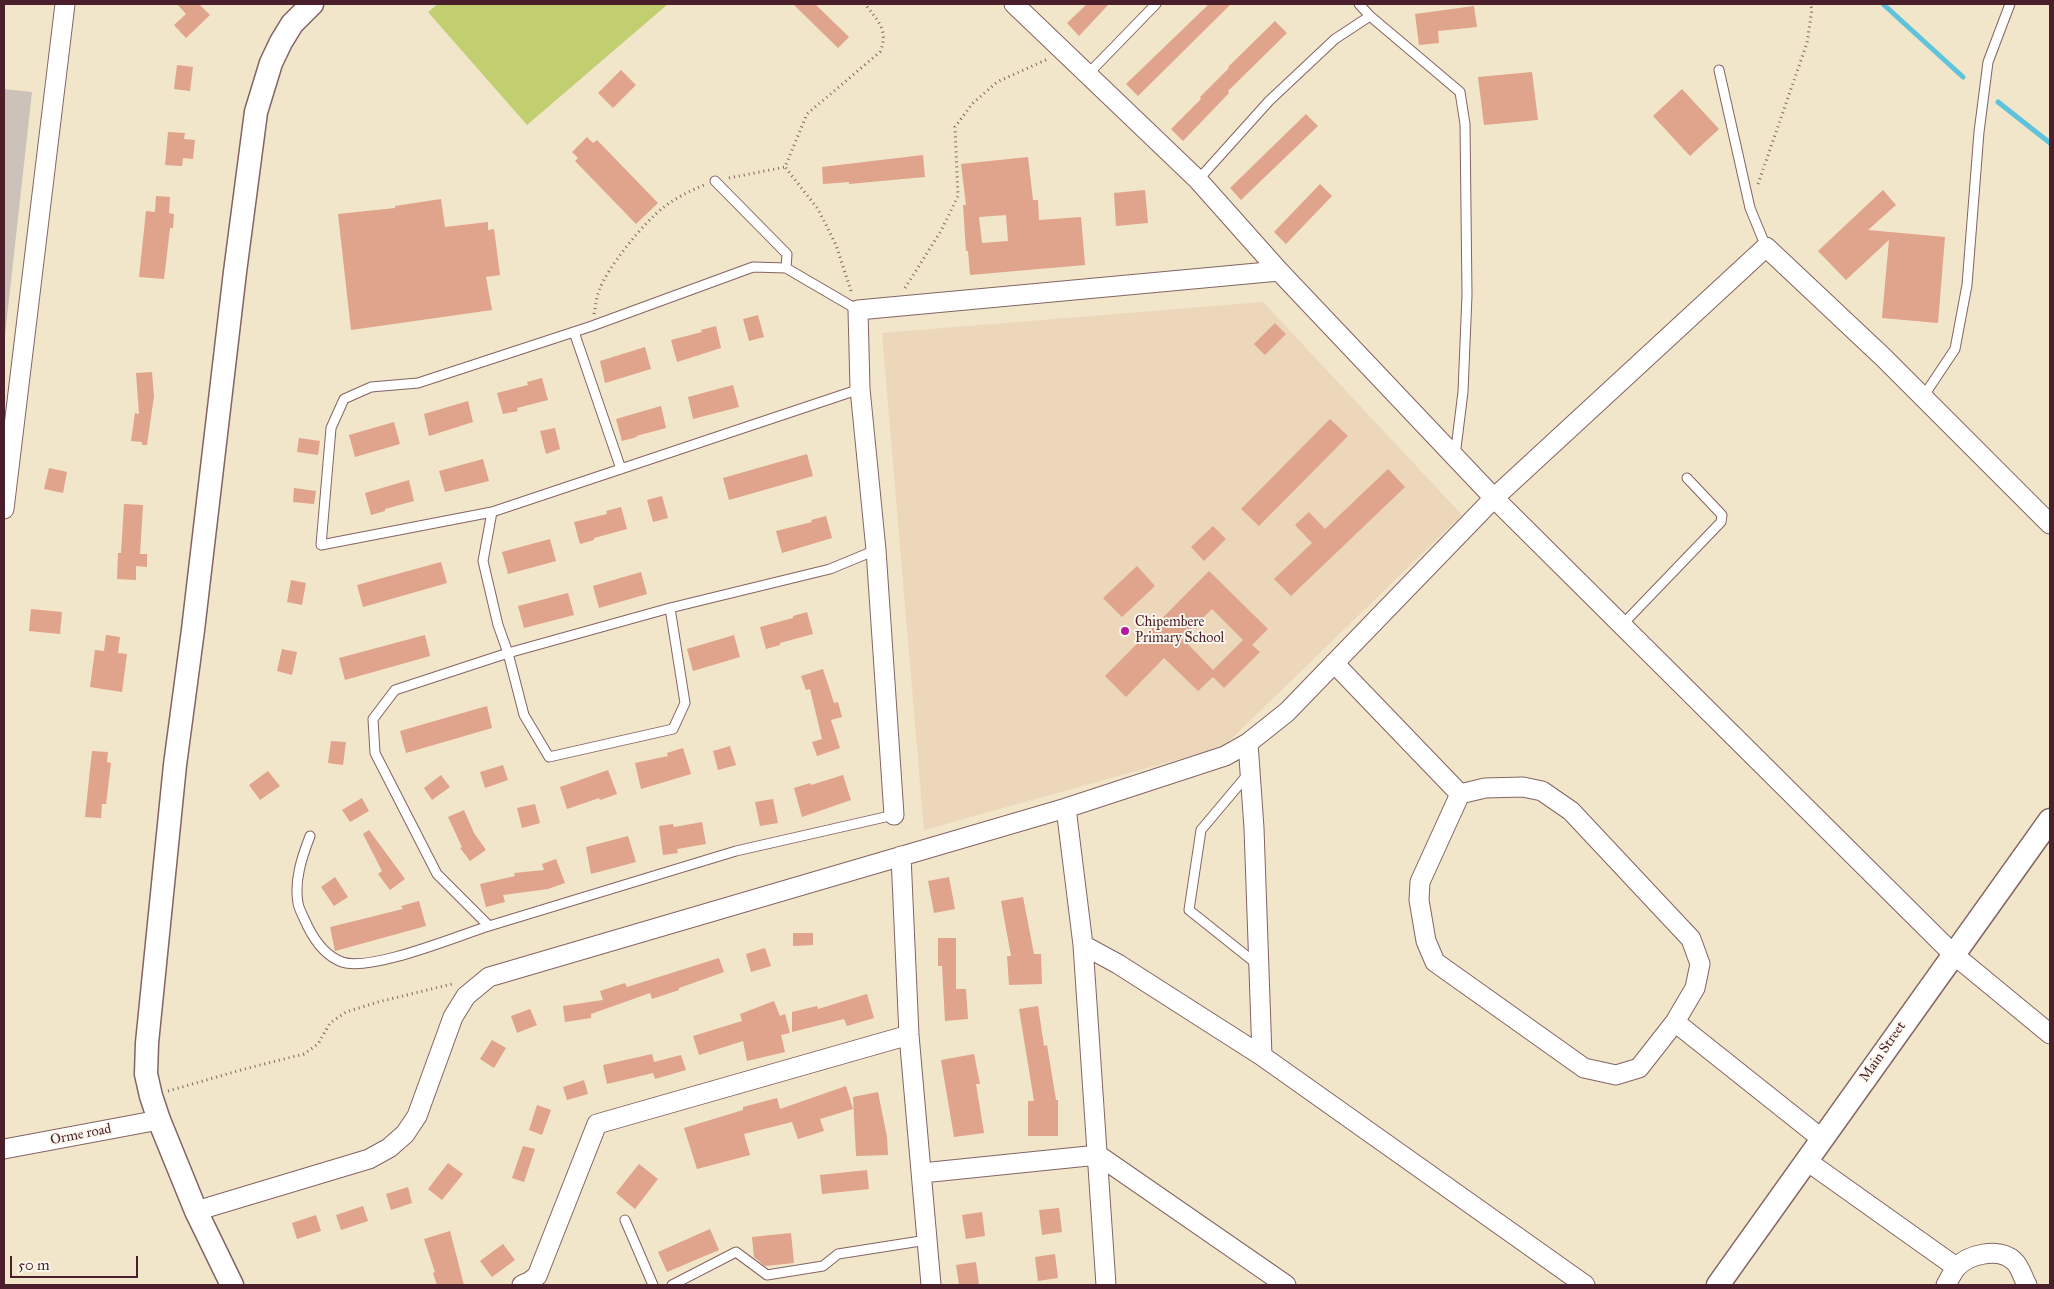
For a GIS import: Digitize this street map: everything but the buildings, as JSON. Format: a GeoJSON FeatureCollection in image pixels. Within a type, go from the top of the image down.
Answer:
{"type":"FeatureCollection","features":[{"type":"Feature","properties":{"kind":"street"},"geometry":{"type":"LineString","coordinates":[[4,509],[65,4]]}},
{"type":"Feature","properties":{"kind":"street"},"geometry":{"type":"LineString","coordinates":[[232,1285],[196,1211],[159,1120],[146,1074],[147,1043],[175,765],[193,630],[232,292],[256,112],[271,63],[281,42],[292,24],[312,4]]}},
{"type":"Feature","properties":{"kind":"street"},"geometry":{"type":"LineString","coordinates":[[1014,4],[1198,180],[1279,271],[1494,498],[1953,954],[2050,1034]]}},
{"type":"Feature","properties":{"kind":"street"},"geometry":{"type":"LineString","coordinates":[[196,1211],[370,1159],[389,1148],[405,1134],[417,1116],[453,1017],[466,996],[489,977],[1066,808],[1225,756],[1248,743],[1287,712],[1494,498],[1766,248],[1884,358],[2050,524]]}},
{"type":"Feature","properties":{"kind":"street"},"geometry":{"type":"LineString","coordinates":[[894,816],[876,550],[860,389],[858,310],[1279,271]]}},
{"type":"Feature","properties":{"kind":"street"},"geometry":{"type":"LineString","coordinates":[[1334,663],[1460,794]]}},
{"type":"Feature","properties":{"kind":"street"},"geometry":{"type":"LineString","coordinates":[[1248,743],[1254,828],[1262,1056]]}},
{"type":"Feature","properties":{"kind":"street"},"geometry":{"type":"LineString","coordinates":[[1523,787],[1542,791],[1571,811],[1691,940],[1700,964],[1695,988],[1675,1022],[1639,1068],[1616,1075],[1584,1068],[1435,962],[1426,941],[1419,900],[1420,882],[1460,794],[1485,788],[1523,787]]}},
{"type":"Feature","properties":{"kind":"street"},"geometry":{"type":"LineString","coordinates":[[1066,808],[1082,945],[1106,1285]]}},
{"type":"Feature","properties":{"kind":"street","name":"Main Street"},"geometry":{"type":"LineString","coordinates":[[1718,1285],[2050,820]]}},
{"type":"Feature","properties":{"kind":"street"},"geometry":{"type":"LineString","coordinates":[[901,856],[909,1035],[931,1285]]}},
{"type":"Feature","properties":{"kind":"street"},"geometry":{"type":"LineString","coordinates":[[1082,945],[1118,964],[1262,1056],[1585,1285]]}},
{"type":"Feature","properties":{"kind":"street"},"geometry":{"type":"LineString","coordinates":[[1675,1022],[1822,1139]]}},
{"type":"Feature","properties":{"kind":"street"},"geometry":{"type":"LineString","coordinates":[[522,1285],[537,1276],[597,1124],[909,1035]]}},
{"type":"Feature","properties":{"kind":"street","name":"Orme road"},"geometry":{"type":"LineString","coordinates":[[4,1149],[159,1120]]}},
{"type":"Feature","properties":{"kind":"street"},"geometry":{"type":"LineString","coordinates":[[922,1173],[1098,1155],[1286,1285]]}},
{"type":"Feature","properties":{"kind":"street"},"geometry":{"type":"LineString","coordinates":[[1807,1161],[1956,1267]]}},
{"type":"Feature","properties":{"kind":"street"},"geometry":{"type":"LineString","coordinates":[[1946,1285],[1956,1267],[1975,1256],[1993,1253],[2006,1256],[2015,1261],[2027,1285]]}},
{"type":"Feature","properties":{"kind":"lane"},"geometry":{"type":"LineString","coordinates":[[1088,74],[1156,4]]}},
{"type":"Feature","properties":{"kind":"lane"},"geometry":{"type":"LineString","coordinates":[[1359,4],[1370,16],[1460,92],[1465,124],[1467,295],[1463,392],[1455,456]]}},
{"type":"Feature","properties":{"kind":"lane"},"geometry":{"type":"LineString","coordinates":[[1923,398],[1955,349],[1967,285],[1979,132],[1988,62],[2010,4]]}},
{"type":"Feature","properties":{"kind":"lane"},"geometry":{"type":"LineString","coordinates":[[1198,180],[1269,101],[1335,39],[1370,16]]}},
{"type":"Feature","properties":{"kind":"lane"},"geometry":{"type":"LineString","coordinates":[[1719,70],[1750,208],[1766,248]]}},
{"type":"Feature","properties":{"kind":"lane"},"geometry":{"type":"LineString","coordinates":[[716,181],[787,254],[786,268]]}},
{"type":"Feature","properties":{"kind":"lane"},"geometry":{"type":"LineString","coordinates":[[858,310],[786,268],[753,267],[592,326],[418,383],[371,387],[344,399],[331,428],[321,545],[492,512],[860,389]]}},
{"type":"Feature","properties":{"kind":"lane"},"geometry":{"type":"LineString","coordinates":[[574,332],[621,469]]}},
{"type":"Feature","properties":{"kind":"lane"},"geometry":{"type":"LineString","coordinates":[[1622,625],[1721,522],[1722,515],[1687,478]]}},
{"type":"Feature","properties":{"kind":"lane"},"geometry":{"type":"LineString","coordinates":[[492,512],[483,562],[498,625],[508,653],[524,715],[549,757],[673,729],[685,703],[670,608]]}},
{"type":"Feature","properties":{"kind":"lane"},"geometry":{"type":"LineString","coordinates":[[489,926],[438,874],[375,753],[373,719],[395,690],[508,653],[670,608],[830,570],[876,550]]}},
{"type":"Feature","properties":{"kind":"lane"},"geometry":{"type":"LineString","coordinates":[[1249,773],[1201,830],[1189,910],[1258,965]]}},
{"type":"Feature","properties":{"kind":"lane"},"geometry":{"type":"LineString","coordinates":[[310,836],[300,862],[298,904],[309,929],[323,950],[342,962],[365,964],[386,960],[489,926],[736,850],[894,816]]}},
{"type":"Feature","properties":{"kind":"lane"},"geometry":{"type":"LineString","coordinates":[[625,1220],[653,1285]]}},
{"type":"Feature","properties":{"kind":"lane"},"geometry":{"type":"LineString","coordinates":[[672,1285],[736,1252],[767,1276],[823,1266],[838,1254],[927,1240]]}},
{"type":"Feature","properties":{"kind":"path"},"geometry":{"type":"LineString","coordinates":[[785,167],[807,114],[880,52],[884,42],[883,28],[865,4]]}},
{"type":"Feature","properties":{"kind":"path"},"geometry":{"type":"LineString","coordinates":[[1750,208],[1807,44],[1812,9],[1810,4]]}},
{"type":"Feature","properties":{"kind":"path"},"geometry":{"type":"LineString","coordinates":[[898,306],[906,287],[941,231],[958,196],[955,126],[972,104],[997,82],[1065,52]]}},
{"type":"Feature","properties":{"kind":"path"},"geometry":{"type":"LineString","coordinates":[[592,326],[599,290],[608,272],[623,251],[662,208],[685,193],[716,181],[785,167]]}},
{"type":"Feature","properties":{"kind":"path"},"geometry":{"type":"LineString","coordinates":[[785,167],[818,209],[836,246],[858,310]]}},
{"type":"Feature","properties":{"kind":"path"},"geometry":{"type":"LineString","coordinates":[[151,1096],[304,1054],[318,1044],[330,1023],[346,1012],[378,1002],[453,984]]}},
{"type":"Feature","properties":{"kind":"shaded area"},"geometry":{"type":"Polygon","coordinates":[[[4,89],[32,92],[4,344],[4,89]]]}},
{"type":"Feature","properties":{"kind":"shaded area","name":"Chipembere Primary School"},"geometry":{"type":"Polygon","coordinates":[[[1263,302],[1462,515],[1223,747],[924,830],[882,333],[1263,302]]]}},
{"type":"Feature","properties":{"kind":"green space"},"geometry":{"type":"Polygon","coordinates":[[[438,4],[668,4],[527,125],[428,12],[438,4]]]}},
{"type":"Feature","properties":{"kind":"waterway"},"geometry":{"type":"LineString","coordinates":[[1883,4],[1963,77]]}},
{"type":"Feature","properties":{"kind":"waterway"},"geometry":{"type":"LineString","coordinates":[[1998,102],[2050,143]]}},
{"type":"Feature","properties":{"kind":"place","name":"Chipembere Primary School"},"geometry":{"type":"Point","coordinates":[1125,631]}}]}
